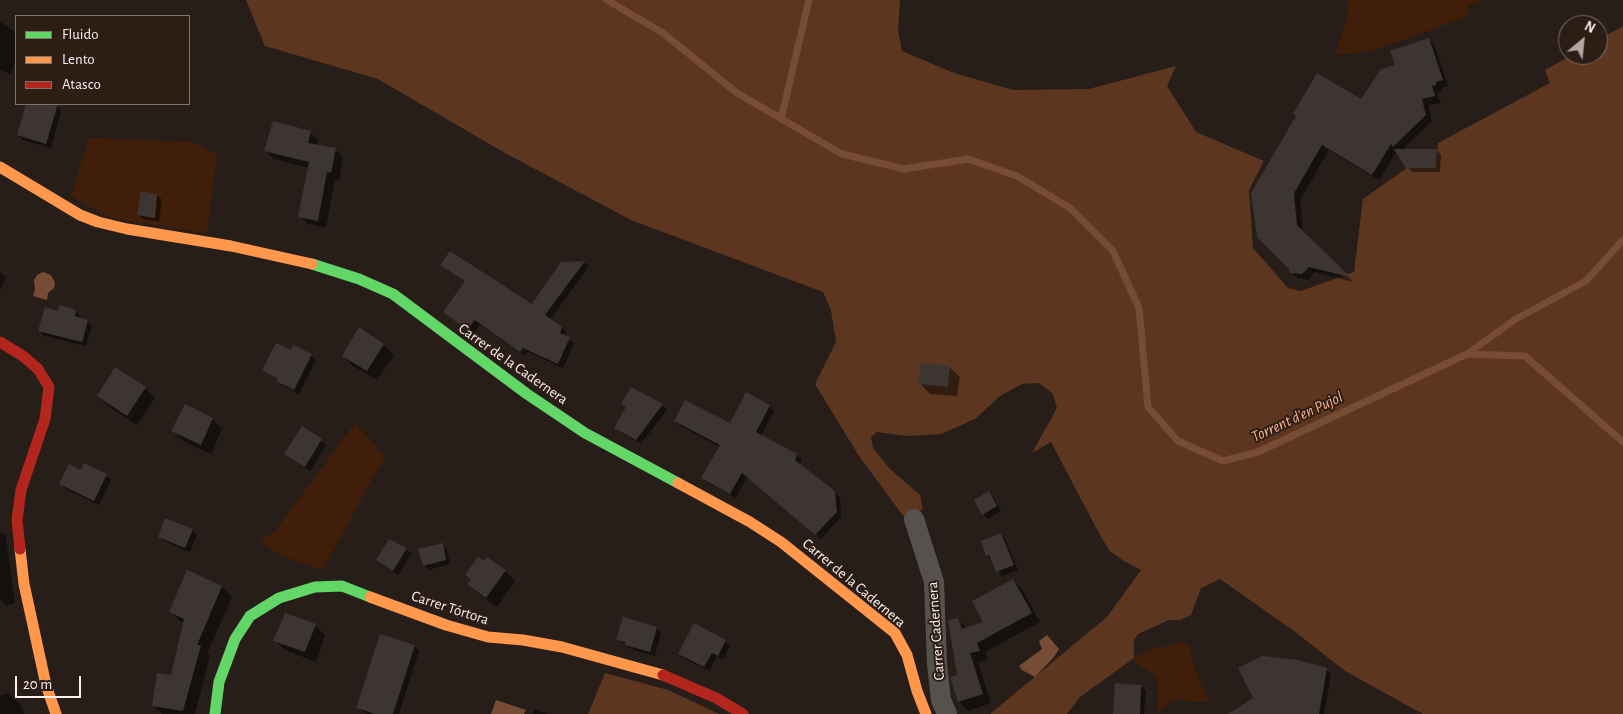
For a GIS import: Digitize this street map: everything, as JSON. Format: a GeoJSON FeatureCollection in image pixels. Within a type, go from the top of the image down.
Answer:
{"type":"FeatureCollection","features":[{"type":"Feature","properties":{"kind":"street","name":"Carrer de la Cadernera"},"geometry":{"type":"LineString","coordinates":[[0,167],[64,206],[98,222],[128,229],[231,246],[314,265],[359,279],[393,294],[527,394],[585,433],[758,527],[781,542],[856,600],[895,633],[907,655],[917,691],[926,714]]}},
{"type":"Feature","properties":{"kind":"street"},"geometry":{"type":"LineString","coordinates":[[0,342],[38,369],[48,387],[45,419],[22,490],[17,520],[24,584],[46,685],[56,714]]}},
{"type":"Feature","properties":{"kind":"street","name":"Carrer Cadernera"},"geometry":{"type":"LineString","coordinates":[[914,519],[934,582],[937,664],[941,700],[947,714]]}},
{"type":"Feature","properties":{"kind":"street","name":"Carrer Tórtora"},"geometry":{"type":"LineString","coordinates":[[218,713],[219,682],[235,639],[250,616],[279,598],[315,587],[342,586],[446,625],[488,637],[524,640],[562,647],[668,676],[716,698],[743,714]]}},
{"type":"Feature","properties":{"kind":"shaded area"},"geometry":{"type":"Polygon","coordinates":[[[246,0],[900,0],[898,30],[902,51],[954,73],[1013,90],[1089,89],[1176,66],[1167,86],[1196,132],[1264,161],[1249,190],[1253,248],[1288,288],[1301,291],[1354,272],[1363,199],[1407,168],[1436,168],[1438,143],[1550,83],[1545,70],[1558,63],[1558,65],[1608,65],[1608,34],[1623,26],[1623,714],[1423,714],[1345,671],[1294,631],[1220,579],[1201,588],[1191,615],[1180,620],[1169,620],[1138,634],[1134,640],[1134,658],[1080,697],[1067,714],[990,714],[1107,617],[1141,570],[1110,551],[1051,442],[1032,453],[1057,408],[1053,394],[1039,383],[1022,384],[1000,396],[975,419],[941,434],[908,436],[877,432],[871,437],[873,448],[889,468],[920,495],[923,509],[904,517],[859,456],[815,384],[836,342],[831,310],[823,292],[631,220],[505,153],[378,79],[265,46],[246,0]]]}},
{"type":"Feature","properties":{"kind":"shaded area"},"geometry":{"type":"Polygon","coordinates":[[[1347,0],[1483,0],[1466,7],[1469,16],[1372,51],[1335,55],[1346,21],[1349,2],[1347,0]]]}},
{"type":"Feature","properties":{"kind":"shaded area"},"geometry":{"type":"Polygon","coordinates":[[[89,138],[194,142],[217,155],[207,233],[110,218],[71,196],[89,138]]]}},
{"type":"Feature","properties":{"kind":"shaded area"},"geometry":{"type":"Polygon","coordinates":[[[43,272],[51,275],[55,283],[54,288],[48,293],[47,300],[33,296],[35,289],[34,280],[37,275],[43,272]]]}},
{"type":"Feature","properties":{"kind":"shaded area"},"geometry":{"type":"Polygon","coordinates":[[[355,423],[385,456],[322,571],[274,552],[260,541],[276,530],[355,423]]]}},
{"type":"Feature","properties":{"kind":"shaded area"},"geometry":{"type":"Polygon","coordinates":[[[1047,635],[1059,649],[1035,677],[1022,670],[1019,666],[1042,649],[1039,641],[1047,635]]]}},
{"type":"Feature","properties":{"kind":"shaded area"},"geometry":{"type":"Polygon","coordinates":[[[1184,642],[1190,646],[1192,661],[1208,701],[1194,702],[1179,699],[1157,711],[1158,683],[1153,674],[1135,662],[1134,658],[1149,650],[1184,642]]]}},
{"type":"Feature","properties":{"kind":"shaded area"},"geometry":{"type":"Polygon","coordinates":[[[605,673],[668,690],[719,714],[588,714],[605,673]]]}},
{"type":"Feature","properties":{"kind":"shaded area"},"geometry":{"type":"Polygon","coordinates":[[[496,700],[526,710],[524,714],[491,714],[496,700]]]}},
{"type":"Feature","properties":{"kind":"building"},"geometry":{"type":"Polygon","coordinates":[[[1429,38],[1443,80],[1436,82],[1436,85],[1432,86],[1435,96],[1422,99],[1426,115],[1393,147],[1391,144],[1372,175],[1322,145],[1294,193],[1297,225],[1350,277],[1309,267],[1302,274],[1290,273],[1289,269],[1257,237],[1251,193],[1296,116],[1293,114],[1317,73],[1361,99],[1381,69],[1395,65],[1390,51],[1429,38]]]}},
{"type":"Feature","properties":{"kind":"building"},"geometry":{"type":"Polygon","coordinates":[[[26,105],[58,105],[46,144],[17,135],[26,105]]]}},
{"type":"Feature","properties":{"kind":"building"},"geometry":{"type":"Polygon","coordinates":[[[273,121],[311,131],[308,143],[336,148],[331,173],[327,172],[318,221],[298,217],[309,162],[264,151],[273,121]]]}},
{"type":"Feature","properties":{"kind":"building"},"geometry":{"type":"Polygon","coordinates":[[[1394,149],[1437,149],[1436,168],[1406,168],[1394,149]]]}},
{"type":"Feature","properties":{"kind":"building"},"geometry":{"type":"Polygon","coordinates":[[[141,191],[157,194],[155,218],[137,215],[141,191]]]}},
{"type":"Feature","properties":{"kind":"building"},"geometry":{"type":"Polygon","coordinates":[[[450,251],[532,304],[561,262],[585,261],[545,315],[562,327],[560,333],[570,337],[558,364],[523,348],[520,352],[475,320],[467,330],[443,312],[465,281],[440,265],[450,251]]]}},
{"type":"Feature","properties":{"kind":"building"},"geometry":{"type":"Polygon","coordinates":[[[60,305],[76,310],[75,316],[88,320],[82,342],[38,331],[45,307],[58,311],[60,305]]]}},
{"type":"Feature","properties":{"kind":"building"},"geometry":{"type":"Polygon","coordinates":[[[359,327],[384,344],[367,371],[342,356],[359,327]]]}},
{"type":"Feature","properties":{"kind":"building"},"geometry":{"type":"Polygon","coordinates":[[[276,343],[291,350],[293,345],[312,354],[294,390],[276,381],[277,378],[262,370],[276,343]]]}},
{"type":"Feature","properties":{"kind":"building"},"geometry":{"type":"Polygon","coordinates":[[[921,363],[950,366],[948,387],[918,384],[921,363]]]}},
{"type":"Feature","properties":{"kind":"building"},"geometry":{"type":"Polygon","coordinates":[[[115,367],[146,387],[127,416],[97,396],[115,367]]]}},
{"type":"Feature","properties":{"kind":"building"},"geometry":{"type":"Polygon","coordinates":[[[631,387],[663,404],[636,440],[614,428],[626,407],[621,404],[631,387]]]}},
{"type":"Feature","properties":{"kind":"building"},"geometry":{"type":"Polygon","coordinates":[[[746,392],[770,405],[756,432],[797,454],[795,460],[835,491],[837,512],[815,535],[742,473],[730,494],[701,478],[720,445],[674,421],[685,400],[730,423],[746,392]]]}},
{"type":"Feature","properties":{"kind":"building"},"geometry":{"type":"Polygon","coordinates":[[[185,404],[213,418],[201,445],[171,431],[185,404]]]}},
{"type":"Feature","properties":{"kind":"building"},"geometry":{"type":"Polygon","coordinates":[[[302,426],[322,439],[305,467],[284,454],[302,426]]]}},
{"type":"Feature","properties":{"kind":"building"},"geometry":{"type":"Polygon","coordinates":[[[84,463],[107,474],[94,501],[59,484],[69,464],[81,470],[84,463]]]}},
{"type":"Feature","properties":{"kind":"building"},"geometry":{"type":"Polygon","coordinates":[[[989,491],[997,506],[982,515],[974,500],[989,491]]]}},
{"type":"Feature","properties":{"kind":"building"},"geometry":{"type":"Polygon","coordinates":[[[165,518],[193,529],[185,548],[158,537],[165,518]]]}},
{"type":"Feature","properties":{"kind":"building"},"geometry":{"type":"Polygon","coordinates":[[[1001,533],[1014,565],[996,572],[989,555],[986,556],[981,541],[1001,533]]]}},
{"type":"Feature","properties":{"kind":"building"},"geometry":{"type":"Polygon","coordinates":[[[389,539],[407,548],[393,571],[376,560],[389,539]]]}},
{"type":"Feature","properties":{"kind":"building"},"geometry":{"type":"Polygon","coordinates":[[[443,543],[446,560],[423,566],[418,549],[443,543]]]}},
{"type":"Feature","properties":{"kind":"building"},"geometry":{"type":"Polygon","coordinates":[[[478,557],[484,561],[487,557],[506,570],[486,598],[467,584],[471,579],[465,575],[478,557]]]}},
{"type":"Feature","properties":{"kind":"building"},"geometry":{"type":"Polygon","coordinates":[[[187,570],[222,586],[197,645],[201,645],[183,711],[152,706],[157,673],[171,675],[184,619],[169,612],[187,570]]]}},
{"type":"Feature","properties":{"kind":"building"},"geometry":{"type":"Polygon","coordinates":[[[1013,579],[1032,613],[977,643],[980,651],[970,653],[983,694],[958,702],[950,677],[957,675],[948,620],[958,618],[962,629],[983,622],[972,601],[1013,579]]]}},
{"type":"Feature","properties":{"kind":"building"},"geometry":{"type":"Polygon","coordinates":[[[285,613],[316,624],[305,652],[273,641],[285,613]]]}},
{"type":"Feature","properties":{"kind":"building"},"geometry":{"type":"Polygon","coordinates":[[[623,617],[657,627],[650,652],[625,645],[625,642],[616,640],[623,617]]]}},
{"type":"Feature","properties":{"kind":"building"},"geometry":{"type":"Polygon","coordinates":[[[694,623],[726,640],[718,656],[712,653],[704,667],[678,654],[694,623]]]}},
{"type":"Feature","properties":{"kind":"building"},"geometry":{"type":"Polygon","coordinates":[[[380,634],[415,645],[393,714],[375,714],[356,708],[380,634]]]}},
{"type":"Feature","properties":{"kind":"building"},"geometry":{"type":"Polygon","coordinates":[[[1262,656],[1298,660],[1327,668],[1319,714],[1228,714],[1253,698],[1238,668],[1262,656]]]}},
{"type":"Feature","properties":{"kind":"building"},"geometry":{"type":"Polygon","coordinates":[[[1115,683],[1141,685],[1140,714],[1113,714],[1115,683]]]}},
{"type":"Feature","properties":{"kind":"waterway","name":"Torrent d'en Pujol"},"geometry":{"type":"LineString","coordinates":[[607,0],[663,33],[737,93],[842,154],[904,169],[968,159],[1017,176],[1070,208],[1113,251],[1139,308],[1148,407],[1178,441],[1223,461],[1258,452],[1467,354],[1516,319],[1586,281],[1623,240]]}},
{"type":"Feature","properties":{"kind":"waterway"},"geometry":{"type":"LineString","coordinates":[[781,119],[809,0]]}},
{"type":"Feature","properties":{"kind":"waterway"},"geometry":{"type":"LineString","coordinates":[[1467,354],[1525,356],[1623,442]]}},
{"type":"Feature","properties":{"kind":"traffic: fast"},"geometry":{"type":"LineString","coordinates":[[312,264],[359,279],[393,294],[527,394],[585,433],[678,483]]}},
{"type":"Feature","properties":{"kind":"traffic: fast"},"geometry":{"type":"LineString","coordinates":[[215,714],[219,682],[235,639],[250,616],[279,598],[315,587],[342,586],[370,597]]}},
{"type":"Feature","properties":{"kind":"traffic: slow"},"geometry":{"type":"LineString","coordinates":[[0,167],[80,215],[98,222],[127,229],[231,246],[312,264]]}},
{"type":"Feature","properties":{"kind":"traffic: slow"},"geometry":{"type":"LineString","coordinates":[[678,483],[750,522],[781,542],[895,633],[907,655],[917,691],[926,714]]}},
{"type":"Feature","properties":{"kind":"traffic: slow"},"geometry":{"type":"LineString","coordinates":[[20,549],[24,584],[46,685],[56,714]]}},
{"type":"Feature","properties":{"kind":"traffic: slow"},"geometry":{"type":"LineString","coordinates":[[370,597],[446,625],[488,637],[523,640],[562,647],[663,675]]}},
{"type":"Feature","properties":{"kind":"traffic: jam"},"geometry":{"type":"LineString","coordinates":[[0,342],[23,356],[38,369],[49,387],[45,419],[21,490],[17,520],[20,549]]}},
{"type":"Feature","properties":{"kind":"traffic: jam"},"geometry":{"type":"LineString","coordinates":[[663,675],[716,698],[743,714]]}}]}
